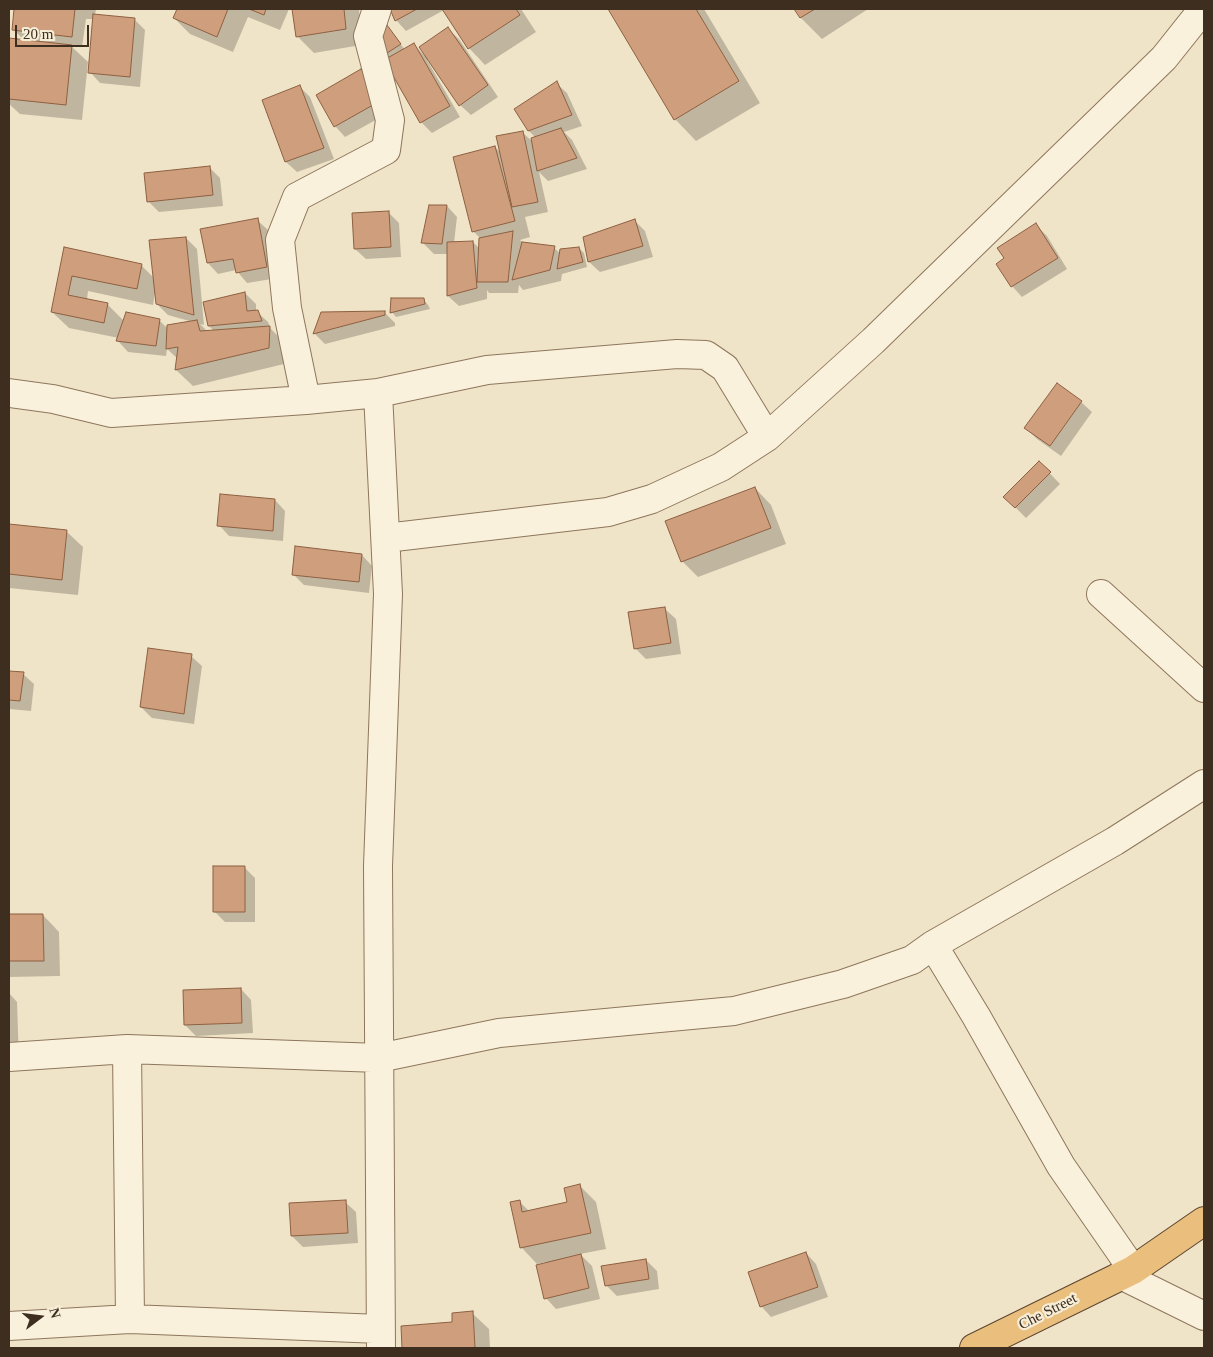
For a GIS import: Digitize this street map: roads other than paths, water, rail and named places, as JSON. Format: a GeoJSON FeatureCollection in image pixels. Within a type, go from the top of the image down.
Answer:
{"type":"FeatureCollection","features":[{"type":"Feature","properties":{"kind":"highway","name":"Che Street"},"geometry":{"type":"LineString","coordinates":[[974,1348],[1127,1273],[1204,1221]]}},
{"type":"Feature","properties":{"kind":"street"},"geometry":{"type":"LineString","coordinates":[[306,400],[287,308],[280,240],[297,197],[386,150],[390,120],[368,36],[377,9]]}},
{"type":"Feature","properties":{"kind":"street"},"geometry":{"type":"LineString","coordinates":[[386,538],[608,512],[652,499],[721,467],[767,437],[873,341],[1164,58],[1203,9]]}},
{"type":"Feature","properties":{"kind":"street"},"geometry":{"type":"LineString","coordinates":[[9,393],[53,400],[111,413],[306,400],[378,393],[487,370],[677,354],[706,355],[725,368],[767,437]]}},
{"type":"Feature","properties":{"kind":"street"},"geometry":{"type":"LineString","coordinates":[[9,1326],[130,1320],[381,1339],[378,866],[388,594],[378,393]]}},
{"type":"Feature","properties":{"kind":"street"},"geometry":{"type":"LineString","coordinates":[[1101,594],[1204,688]]}},
{"type":"Feature","properties":{"kind":"street"},"geometry":{"type":"LineString","coordinates":[[9,1057],[127,1049],[379,1058],[499,1033],[734,1011],[843,984],[912,960],[933,945],[1115,841],[1204,784]]}},
{"type":"Feature","properties":{"kind":"street"},"geometry":{"type":"LineString","coordinates":[[933,945],[976,1016],[1061,1166],[1127,1273],[1204,1316]]}},
{"type":"Feature","properties":{"kind":"street"},"geometry":{"type":"LineString","coordinates":[[127,1049],[130,1320]]}}]}
